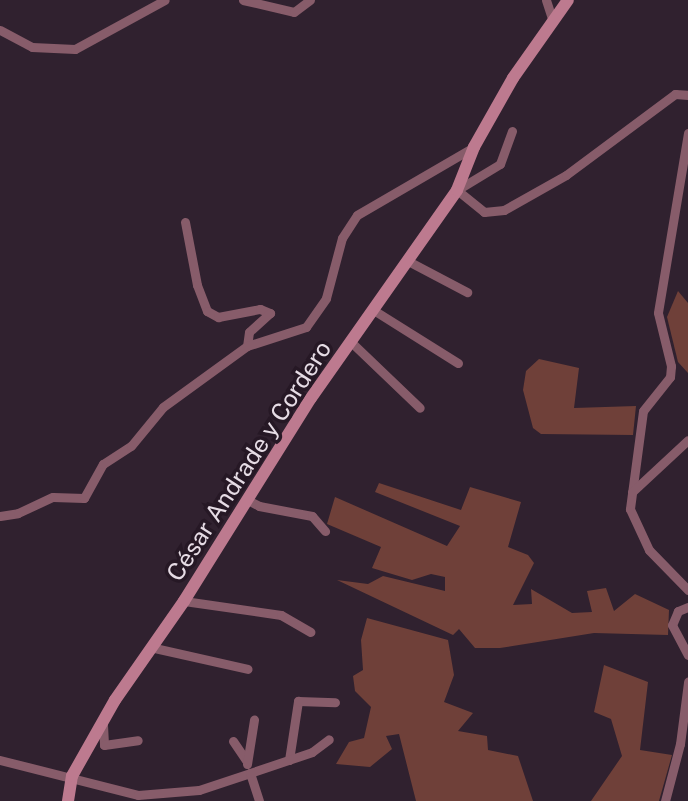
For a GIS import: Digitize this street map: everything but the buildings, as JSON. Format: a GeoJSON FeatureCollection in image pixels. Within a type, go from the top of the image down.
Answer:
{"type":"FeatureCollection","features":[{"type":"Feature","properties":{"kind":"street"},"geometry":{"type":"LineString","coordinates":[[0,30],[32,47],[75,49],[165,0]]}},
{"type":"Feature","properties":{"kind":"street"},"geometry":{"type":"LineString","coordinates":[[243,0],[294,12],[310,0]]}},
{"type":"Feature","properties":{"kind":"street"},"geometry":{"type":"LineString","coordinates":[[546,0],[553,22]]}},
{"type":"Feature","properties":{"kind":"street","name":"César Andrade y Cordero"},"geometry":{"type":"LineString","coordinates":[[68,801],[72,776],[104,720],[150,647],[184,601],[246,499],[457,190],[474,147],[513,78],[568,0]]}},
{"type":"Feature","properties":{"kind":"street"},"geometry":{"type":"LineString","coordinates":[[512,131],[500,164],[457,190],[484,212],[503,209],[566,175],[675,94],[688,94]]}},
{"type":"Feature","properties":{"kind":"street"},"geometry":{"type":"LineString","coordinates":[[688,133],[658,313],[671,366],[670,377],[643,411],[630,509],[637,530],[666,572],[688,590]]}},
{"type":"Feature","properties":{"kind":"street"},"geometry":{"type":"LineString","coordinates":[[0,516],[18,513],[53,497],[83,498],[103,464],[131,446],[163,407],[247,346],[296,333],[315,318],[334,279],[342,238],[357,215],[474,147]]}},
{"type":"Feature","properties":{"kind":"street"},"geometry":{"type":"LineString","coordinates":[[185,222],[197,285],[207,311],[218,317],[260,309],[270,313],[249,332],[247,346]]}},
{"type":"Feature","properties":{"kind":"street"},"geometry":{"type":"LineString","coordinates":[[408,261],[467,292]]}},
{"type":"Feature","properties":{"kind":"street"},"geometry":{"type":"LineString","coordinates":[[375,311],[458,363]]}},
{"type":"Feature","properties":{"kind":"street"},"geometry":{"type":"LineString","coordinates":[[351,342],[420,408]]}},
{"type":"Feature","properties":{"kind":"street"},"geometry":{"type":"LineString","coordinates":[[632,492],[688,440]]}},
{"type":"Feature","properties":{"kind":"street"},"geometry":{"type":"LineString","coordinates":[[246,499],[259,506],[312,516],[325,531]]}},
{"type":"Feature","properties":{"kind":"street"},"geometry":{"type":"LineString","coordinates":[[184,601],[281,615],[312,632]]}},
{"type":"Feature","properties":{"kind":"street"},"geometry":{"type":"LineString","coordinates":[[688,607],[678,611],[672,625],[688,655]]}},
{"type":"Feature","properties":{"kind":"street"},"geometry":{"type":"LineString","coordinates":[[150,647],[248,669]]}},
{"type":"Feature","properties":{"kind":"street"},"geometry":{"type":"LineString","coordinates":[[665,801],[680,744],[688,682]]}},
{"type":"Feature","properties":{"kind":"street"},"geometry":{"type":"LineString","coordinates":[[289,760],[298,701],[335,702]]}},
{"type":"Feature","properties":{"kind":"street"},"geometry":{"type":"LineString","coordinates":[[104,720],[104,745],[138,740]]}},
{"type":"Feature","properties":{"kind":"street"},"geometry":{"type":"LineString","coordinates":[[247,771],[254,720]]}},
{"type":"Feature","properties":{"kind":"street"},"geometry":{"type":"LineString","coordinates":[[0,760],[138,794],[168,795],[312,752],[329,739]]}},
{"type":"Feature","properties":{"kind":"street"},"geometry":{"type":"LineString","coordinates":[[233,741],[260,801]]}},
{"type":"Feature","properties":{"kind":"shaded area"},"geometry":{"type":"Polygon","coordinates":[[[678,291],[688,303],[688,373],[678,362],[667,317],[678,291]]]}},
{"type":"Feature","properties":{"kind":"shaded area"},"geometry":{"type":"Polygon","coordinates":[[[539,359],[579,368],[574,408],[636,406],[633,435],[541,434],[533,428],[523,390],[526,371],[539,359]]]}},
{"type":"Feature","properties":{"kind":"shaded area"},"geometry":{"type":"Polygon","coordinates":[[[379,483],[461,510],[470,487],[521,502],[508,547],[528,555],[534,563],[513,605],[532,604],[531,589],[572,613],[592,612],[587,591],[606,588],[614,611],[635,594],[669,610],[668,635],[594,633],[500,648],[475,648],[459,629],[453,635],[337,580],[368,584],[383,576],[445,591],[445,577],[431,574],[412,580],[372,568],[381,547],[327,524],[335,497],[447,546],[460,526],[375,492],[379,483]]]}},
{"type":"Feature","properties":{"kind":"shaded area"},"geometry":{"type":"Polygon","coordinates":[[[367,618],[448,640],[454,675],[444,702],[473,713],[458,731],[487,736],[488,750],[518,756],[533,801],[416,801],[399,734],[386,736],[392,749],[370,767],[336,764],[349,742],[364,738],[371,707],[355,691],[353,676],[363,670],[361,640],[367,618]]]}},
{"type":"Feature","properties":{"kind":"shaded area"},"geometry":{"type":"Polygon","coordinates":[[[604,665],[648,682],[640,750],[672,755],[659,801],[591,801],[622,756],[611,719],[594,712],[604,665]]]}}]}
